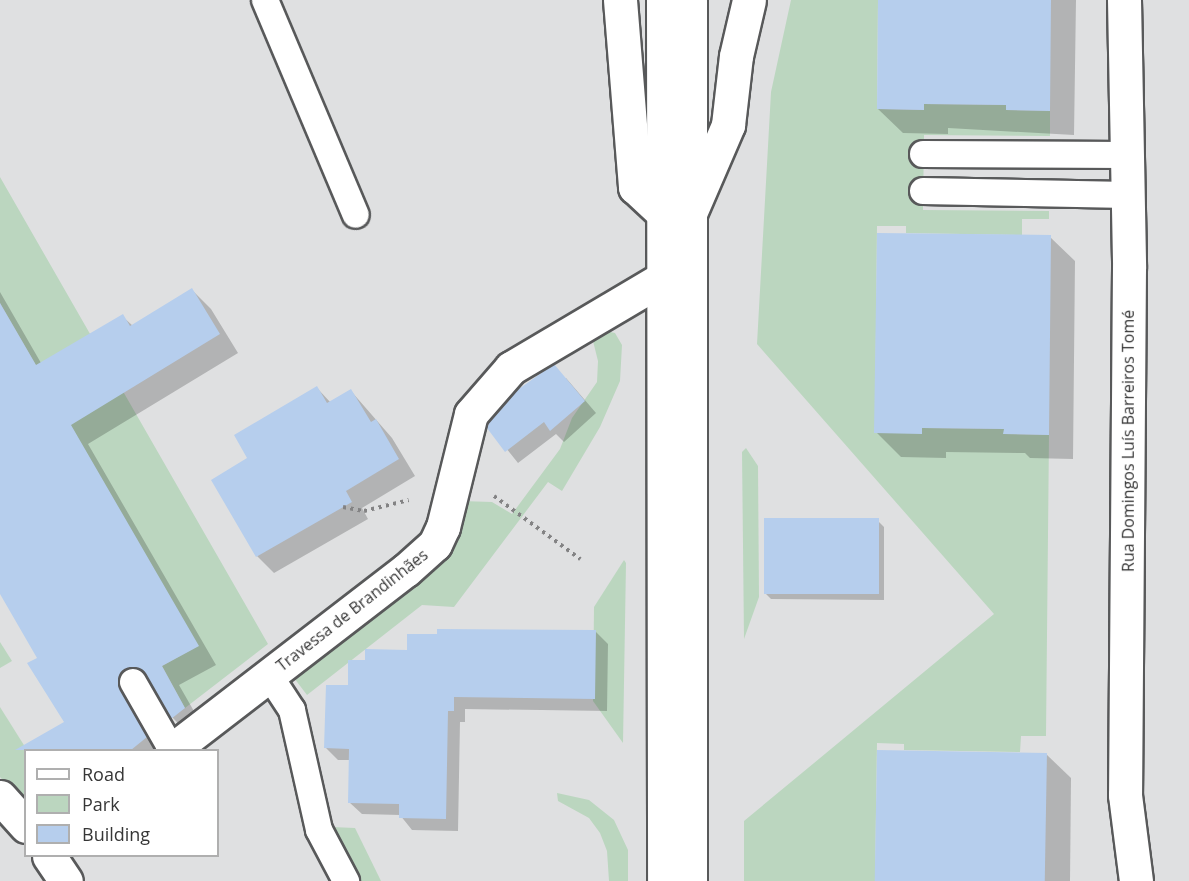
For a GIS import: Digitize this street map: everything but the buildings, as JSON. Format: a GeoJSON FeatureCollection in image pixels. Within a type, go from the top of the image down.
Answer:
{"type":"FeatureCollection","features":[{"type":"Feature","properties":{"kind":"main road"},"geometry":{"type":"LineString","coordinates":[[620,0],[635,187],[678,212]]}},
{"type":"Feature","properties":{"kind":"main road"},"geometry":{"type":"LineString","coordinates":[[663,0],[678,212],[690,881]]}},
{"type":"Feature","properties":{"kind":"main road"},"geometry":{"type":"LineString","coordinates":[[664,881],[663,278],[678,212],[690,0]]}},
{"type":"Feature","properties":{"kind":"main road"},"geometry":{"type":"LineString","coordinates":[[678,212],[728,125],[736,56],[749,0]]}},
{"type":"Feature","properties":{"kind":"main road","name":"Rua Domingos Luís Barreiros Tomé"},"geometry":{"type":"LineString","coordinates":[[1124,0],[1128,155],[1125,795],[1136,881]]}},
{"type":"Feature","properties":{"kind":"main road","name":"Travessa de Brandinhães"},"geometry":{"type":"LineString","coordinates":[[173,749],[424,556],[439,537],[471,414],[487,391],[511,368],[539,350],[663,278]]}},
{"type":"Feature","properties":{"kind":"main road"},"geometry":{"type":"LineString","coordinates":[[0,797],[24,824]]}},
{"type":"Feature","properties":{"kind":"main road"},"geometry":{"type":"LineString","coordinates":[[50,857],[66,881]]}},
{"type":"Feature","properties":{"kind":"lane"},"geometry":{"type":"LineString","coordinates":[[265,0],[356,215]]}},
{"type":"Feature","properties":{"kind":"lane"},"geometry":{"type":"LineString","coordinates":[[923,154],[1128,155]]}},
{"type":"Feature","properties":{"kind":"lane"},"geometry":{"type":"LineString","coordinates":[[923,191],[1128,195]]}},
{"type":"Feature","properties":{"kind":"lane"},"geometry":{"type":"LineString","coordinates":[[280,666],[319,830],[346,881]]}},
{"type":"Feature","properties":{"kind":"lane"},"geometry":{"type":"LineString","coordinates":[[133,682],[171,749]]}},
{"type":"Feature","properties":{"kind":"path"},"geometry":{"type":"LineString","coordinates":[[494,496],[580,559]]}},
{"type":"Feature","properties":{"kind":"path"},"geometry":{"type":"LineString","coordinates":[[343,507],[364,511],[410,499],[449,499]]}},
{"type":"Feature","properties":{"kind":"green space"},"geometry":{"type":"Polygon","coordinates":[[[791,0],[878,0],[877,109],[923,110],[924,104],[1006,105],[1006,110],[1050,111],[1050,136],[924,135],[923,210],[1049,211],[1049,219],[1022,219],[1022,235],[906,233],[906,226],[877,226],[875,433],[922,428],[1004,429],[1004,434],[1049,435],[1046,736],[1021,736],[1020,752],[904,750],[904,744],[877,743],[875,881],[744,881],[744,821],[994,614],[757,344],[771,92],[791,0]]]}},
{"type":"Feature","properties":{"kind":"green space"},"geometry":{"type":"Polygon","coordinates":[[[0,177],[268,644],[185,708],[162,666],[198,646],[0,303],[0,177]]]}},
{"type":"Feature","properties":{"kind":"green space"},"geometry":{"type":"Polygon","coordinates":[[[606,331],[615,333],[622,345],[620,381],[600,427],[562,491],[548,482],[454,607],[422,605],[307,695],[291,674],[461,501],[492,502],[512,514],[560,449],[572,418],[597,382],[598,361],[591,333],[606,331]]]}},
{"type":"Feature","properties":{"kind":"green space"},"geometry":{"type":"Polygon","coordinates":[[[746,448],[758,466],[759,597],[744,639],[742,452],[746,448]]]}},
{"type":"Feature","properties":{"kind":"green space"},"geometry":{"type":"Polygon","coordinates":[[[624,560],[626,563],[623,743],[593,701],[594,607],[624,560]]]}},
{"type":"Feature","properties":{"kind":"green space"},"geometry":{"type":"Polygon","coordinates":[[[0,642],[12,661],[0,668],[0,642]]]}},
{"type":"Feature","properties":{"kind":"green space"},"geometry":{"type":"Polygon","coordinates":[[[0,707],[26,749],[24,749],[24,804],[0,777],[0,707]]]}},
{"type":"Feature","properties":{"kind":"green space"},"geometry":{"type":"Polygon","coordinates":[[[557,793],[589,800],[614,820],[628,850],[628,881],[609,881],[607,851],[600,833],[589,818],[558,801],[557,793]]]}},
{"type":"Feature","properties":{"kind":"green space"},"geometry":{"type":"Polygon","coordinates":[[[332,827],[355,828],[381,881],[360,881],[332,827]]]}}]}
